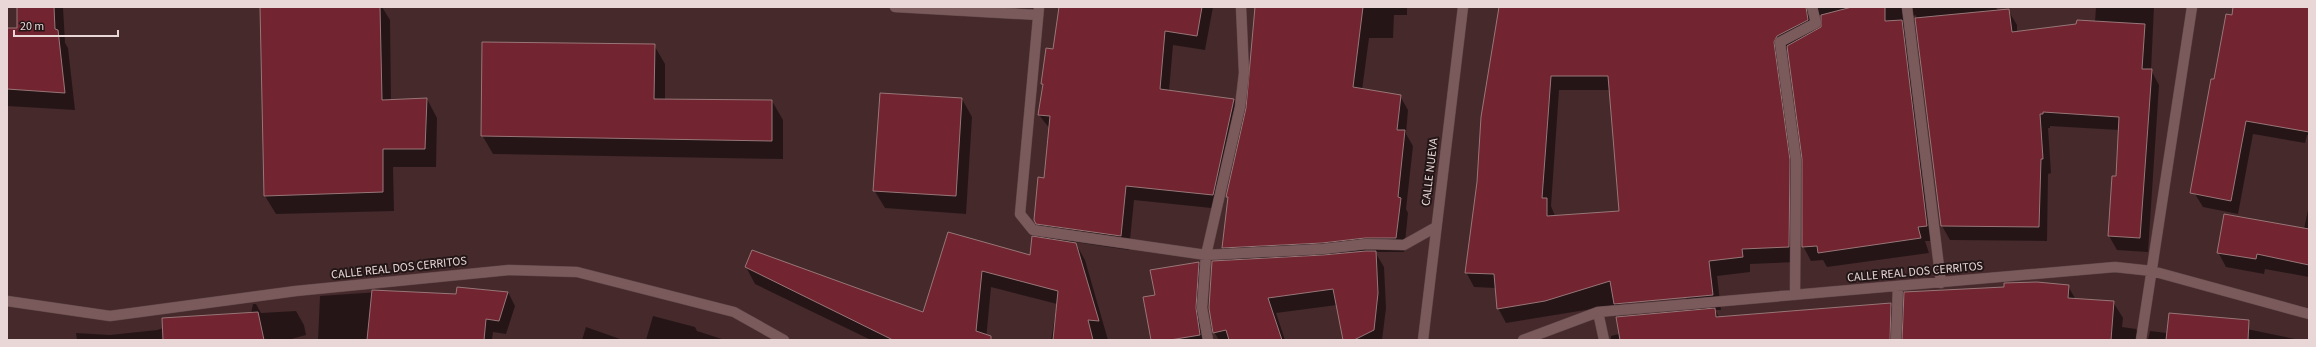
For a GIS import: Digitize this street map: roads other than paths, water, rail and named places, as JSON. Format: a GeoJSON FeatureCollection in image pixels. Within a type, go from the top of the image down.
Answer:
{"type":"FeatureCollection","features":[{"type":"Feature","properties":{"kind":"street"},"geometry":{"type":"LineString","coordinates":[[895,7],[1039,11],[1020,214],[1033,230],[1206,255],[1322,249],[1366,244],[1404,244],[1436,227]]}},
{"type":"Feature","properties":{"kind":"street"},"geometry":{"type":"LineString","coordinates":[[1208,340],[1202,308],[1206,255],[1240,107],[1244,72],[1241,7]]}},
{"type":"Feature","properties":{"kind":"street","name":"CALLE NUEVA"},"geometry":{"type":"LineString","coordinates":[[1423,340],[1463,7]]}},
{"type":"Feature","properties":{"kind":"street"},"geometry":{"type":"LineString","coordinates":[[1795,295],[1796,160],[1780,42],[1816,23],[1812,7]]}},
{"type":"Feature","properties":{"kind":"street"},"geometry":{"type":"LineString","coordinates":[[1908,7],[1941,284]]}},
{"type":"Feature","properties":{"kind":"street"},"geometry":{"type":"LineString","coordinates":[[2141,340],[2192,7]]}},
{"type":"Feature","properties":{"kind":"street","name":"CALLE REAL DOS CERRITOS"},"geometry":{"type":"LineString","coordinates":[[1523,340],[1598,312],[1898,286],[1941,284],[2115,267],[2152,271],[2309,314]]}},
{"type":"Feature","properties":{"kind":"street","name":"CALLE REAL DOS CERRITOS"},"geometry":{"type":"LineString","coordinates":[[7,301],[110,316],[296,291],[509,270],[577,272],[734,312],[784,340]]}},
{"type":"Feature","properties":{"kind":"street"},"geometry":{"type":"LineString","coordinates":[[1896,340],[1898,286]]}},
{"type":"Feature","properties":{"kind":"street"},"geometry":{"type":"LineString","coordinates":[[1598,312],[1604,340]]}}]}
